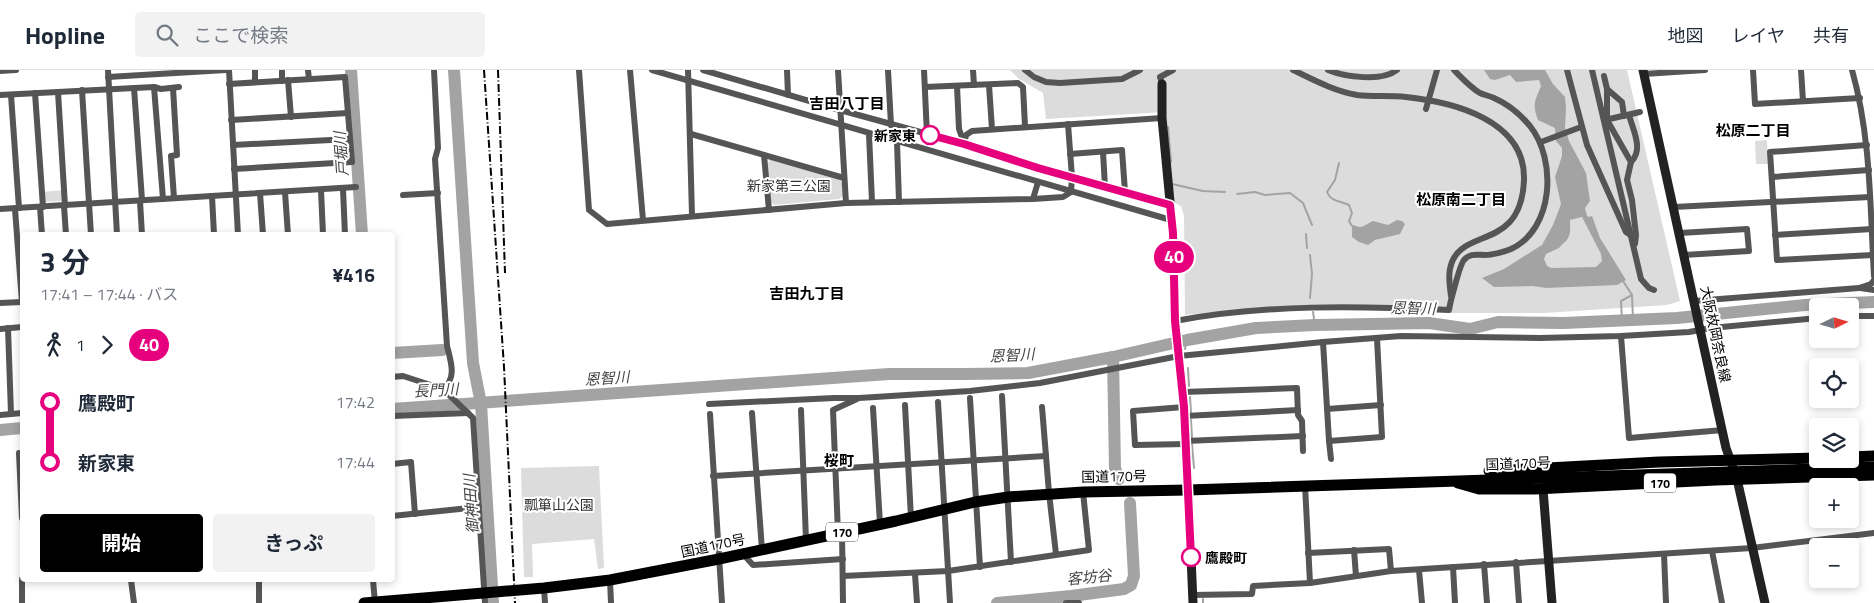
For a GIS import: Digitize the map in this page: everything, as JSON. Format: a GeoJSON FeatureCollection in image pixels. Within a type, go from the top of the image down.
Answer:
{"type":"FeatureCollection","features":[{"type":"Feature","properties":{"kind":"highway"},"geometry":{"type":"LineString","coordinates":[[1859,457],[1874,456]]}},
{"type":"Feature","properties":{"kind":"highway","name":"170"},"geometry":{"type":"LineString","coordinates":[[1446,480],[1477,472],[1659,462],[1809,458]]}},
{"type":"Feature","properties":{"kind":"highway","name":"170"},"geometry":{"type":"LineString","coordinates":[[1446,480],[1479,489],[1543,489],[1737,480],[1872,470]]}},
{"type":"Feature","properties":{"kind":"highway","name":"国道170号"},"geometry":{"type":"LineString","coordinates":[[371,603],[488,595],[610,580],[762,550],[911,518],[975,502],[1049,493],[1188,490],[1598,475],[1872,470]]}},
{"type":"Feature","properties":{"kind":"street"},"geometry":{"type":"LineString","coordinates":[[0,71],[16,70]]}},
{"type":"Feature","properties":{"kind":"street"},"geometry":{"type":"LineString","coordinates":[[117,232],[108,73],[227,70],[238,232]]}},
{"type":"Feature","properties":{"kind":"street"},"geometry":{"type":"LineString","coordinates":[[254,70],[255,82]]}},
{"type":"Feature","properties":{"kind":"street"},"geometry":{"type":"LineString","coordinates":[[282,70],[291,116]]}},
{"type":"Feature","properties":{"kind":"street"},"geometry":{"type":"LineString","coordinates":[[308,70],[309,79]]}},
{"type":"Feature","properties":{"kind":"street"},"geometry":{"type":"LineString","coordinates":[[332,70],[333,78]]}},
{"type":"Feature","properties":{"kind":"street"},"geometry":{"type":"LineString","coordinates":[[434,70],[438,148],[435,159],[447,346],[452,376],[446,391]]}},
{"type":"Feature","properties":{"kind":"street"},"geometry":{"type":"LineString","coordinates":[[579,70],[589,210],[607,224],[692,215],[846,203],[1063,198],[1071,192],[1072,177],[1068,124]]}},
{"type":"Feature","properties":{"kind":"street"},"geometry":{"type":"LineString","coordinates":[[630,70],[644,220]]}},
{"type":"Feature","properties":{"kind":"street"},"geometry":{"type":"LineString","coordinates":[[652,70],[1171,220]]}},
{"type":"Feature","properties":{"kind":"street"},"geometry":{"type":"LineString","coordinates":[[688,70],[692,215]]}},
{"type":"Feature","properties":{"kind":"street"},"geometry":{"type":"LineString","coordinates":[[703,70],[1170,205]]}},
{"type":"Feature","properties":{"kind":"street"},"geometry":{"type":"LineString","coordinates":[[787,70],[788,95]]}},
{"type":"Feature","properties":{"kind":"street"},"geometry":{"type":"LineString","coordinates":[[838,70],[846,203]]}},
{"type":"Feature","properties":{"kind":"street"},"geometry":{"type":"LineString","coordinates":[[888,70],[891,124]]}},
{"type":"Feature","properties":{"kind":"street"},"geometry":{"type":"LineString","coordinates":[[924,70],[927,134]]}},
{"type":"Feature","properties":{"kind":"street"},"geometry":{"type":"LineString","coordinates":[[973,70],[974,85]]}},
{"type":"Feature","properties":{"kind":"street"},"geometry":{"type":"LineString","coordinates":[[1024,70],[1034,78],[1046,82],[1060,83],[1122,79],[1140,70]]}},
{"type":"Feature","properties":{"kind":"street"},"geometry":{"type":"LineString","coordinates":[[1173,70],[1160,77],[1173,233],[1175,323],[1187,442],[1192,599],[1252,594],[1253,586],[1310,582],[1391,571],[1752,548],[1874,534]]}},
{"type":"Feature","properties":{"kind":"street"},"geometry":{"type":"LineString","coordinates":[[1175,323],[1217,314],[1280,309],[1368,308],[1449,310],[1451,296],[1450,268],[1458,252],[1476,241],[1498,232],[1513,220],[1520,208],[1524,178],[1518,152],[1501,129],[1481,117],[1458,107],[1404,97],[1357,95],[1324,85],[1293,70]]}},
{"type":"Feature","properties":{"kind":"street"},"geometry":{"type":"LineString","coordinates":[[1328,70],[1360,77],[1392,74],[1397,70]]}},
{"type":"Feature","properties":{"kind":"street"},"geometry":{"type":"LineString","coordinates":[[1426,109],[1437,70]]}},
{"type":"Feature","properties":{"kind":"street"},"geometry":{"type":"LineString","coordinates":[[1451,296],[1456,287],[1460,266],[1464,260],[1478,253],[1485,255],[1510,249],[1524,241],[1534,232],[1541,216],[1547,184],[1546,168],[1540,142],[1519,114],[1506,105],[1469,86],[1454,70]]}},
{"type":"Feature","properties":{"kind":"street"},"geometry":{"type":"LineString","coordinates":[[1567,70],[1587,145],[1626,232],[1632,236]]}},
{"type":"Feature","properties":{"kind":"street"},"geometry":{"type":"LineString","coordinates":[[1592,70],[1641,279],[1649,288],[1654,290]]}},
{"type":"Feature","properties":{"kind":"street"},"geometry":{"type":"LineString","coordinates":[[1644,72],[1705,70]]}},
{"type":"Feature","properties":{"kind":"street"},"geometry":{"type":"LineString","coordinates":[[1752,70],[1755,104],[1860,98]]}},
{"type":"Feature","properties":{"kind":"street"},"geometry":{"type":"LineString","coordinates":[[1801,70],[1803,101]]}},
{"type":"Feature","properties":{"kind":"street"},"geometry":{"type":"LineString","coordinates":[[1852,70],[1860,98],[1867,145],[1874,276]]}},
{"type":"Feature","properties":{"kind":"street","name":"大阪枚岡奈良線"},"geometry":{"type":"LineString","coordinates":[[1644,72],[1722,430],[1737,480],[1765,603]]}},
{"type":"Feature","properties":{"kind":"street"},"geometry":{"type":"LineString","coordinates":[[1604,76],[1608,89],[1605,120],[1631,162]]}},
{"type":"Feature","properties":{"kind":"street"},"geometry":{"type":"LineString","coordinates":[[229,84],[345,77],[352,162],[234,169]]}},
{"type":"Feature","properties":{"kind":"street"},"geometry":{"type":"LineString","coordinates":[[925,87],[1018,82],[1023,87],[1025,126]]}},
{"type":"Feature","properties":{"kind":"street"},"geometry":{"type":"LineString","coordinates":[[989,85],[992,129]]}},
{"type":"Feature","properties":{"kind":"street"},"geometry":{"type":"LineString","coordinates":[[957,86],[959,129],[964,144]]}},
{"type":"Feature","properties":{"kind":"street"},"geometry":{"type":"LineString","coordinates":[[154,87],[162,199]]}},
{"type":"Feature","properties":{"kind":"street"},"geometry":{"type":"LineString","coordinates":[[0,95],[176,87],[177,155],[171,156],[174,198]]}},
{"type":"Feature","properties":{"kind":"street"},"geometry":{"type":"LineString","coordinates":[[134,88],[142,232]]}},
{"type":"Feature","properties":{"kind":"street"},"geometry":{"type":"LineString","coordinates":[[1608,89],[1622,102],[1638,149],[1636,157],[1631,162],[1627,180],[1635,226],[1634,248]]}},
{"type":"Feature","properties":{"kind":"street"},"geometry":{"type":"LineString","coordinates":[[82,90],[91,232]]}},
{"type":"Feature","properties":{"kind":"street"},"geometry":{"type":"LineString","coordinates":[[58,92],[66,232]]}},
{"type":"Feature","properties":{"kind":"street"},"geometry":{"type":"LineString","coordinates":[[35,93],[42,232]]}},
{"type":"Feature","properties":{"kind":"street"},"geometry":{"type":"LineString","coordinates":[[11,95],[20,264]]}},
{"type":"Feature","properties":{"kind":"street"},"geometry":{"type":"LineString","coordinates":[[1605,120],[1640,112]]}},
{"type":"Feature","properties":{"kind":"street"},"geometry":{"type":"LineString","coordinates":[[231,120],[348,113]]}},
{"type":"Feature","properties":{"kind":"street"},"geometry":{"type":"LineString","coordinates":[[964,144],[966,135],[972,131],[1162,118]]}},
{"type":"Feature","properties":{"kind":"street"},"geometry":{"type":"LineString","coordinates":[[1540,142],[1581,127]]}},
{"type":"Feature","properties":{"kind":"street"},"geometry":{"type":"LineString","coordinates":[[691,134],[844,178]]}},
{"type":"Feature","properties":{"kind":"street"},"geometry":{"type":"LineString","coordinates":[[869,134],[872,202]]}},
{"type":"Feature","properties":{"kind":"street"},"geometry":{"type":"LineString","coordinates":[[233,145],[350,138]]}},
{"type":"Feature","properties":{"kind":"street"},"geometry":{"type":"LineString","coordinates":[[897,142],[899,202]]}},
{"type":"Feature","properties":{"kind":"street"},"geometry":{"type":"LineString","coordinates":[[1867,145],[1770,152],[1777,260],[1873,255]]}},
{"type":"Feature","properties":{"kind":"street"},"geometry":{"type":"LineString","coordinates":[[1070,154],[1122,150],[1125,192]]}},
{"type":"Feature","properties":{"kind":"street"},"geometry":{"type":"LineString","coordinates":[[1103,152],[1106,187]]}},
{"type":"Feature","properties":{"kind":"street"},"geometry":{"type":"LineString","coordinates":[[764,155],[769,210]]}},
{"type":"Feature","properties":{"kind":"street"},"geometry":{"type":"LineString","coordinates":[[1772,177],[1868,170]]}},
{"type":"Feature","properties":{"kind":"street"},"geometry":{"type":"LineString","coordinates":[[1033,199],[1038,182]]}},
{"type":"Feature","properties":{"kind":"street"},"geometry":{"type":"LineString","coordinates":[[343,188],[345,232]]}},
{"type":"Feature","properties":{"kind":"street"},"geometry":{"type":"LineString","coordinates":[[0,210],[356,188]]}},
{"type":"Feature","properties":{"kind":"street"},"geometry":{"type":"LineString","coordinates":[[321,190],[323,232]]}},
{"type":"Feature","properties":{"kind":"street"},"geometry":{"type":"LineString","coordinates":[[285,192],[288,232]]}},
{"type":"Feature","properties":{"kind":"street"},"geometry":{"type":"LineString","coordinates":[[260,193],[263,232]]}},
{"type":"Feature","properties":{"kind":"street"},"geometry":{"type":"LineString","coordinates":[[403,195],[438,193]]}},
{"type":"Feature","properties":{"kind":"street"},"geometry":{"type":"LineString","coordinates":[[212,196],[214,232]]}},
{"type":"Feature","properties":{"kind":"street"},"geometry":{"type":"LineString","coordinates":[[1674,207],[1870,197]]}},
{"type":"Feature","properties":{"kind":"street"},"geometry":{"type":"LineString","coordinates":[[1680,233],[1747,229],[1748,251],[1684,255]]}},
{"type":"Feature","properties":{"kind":"street"},"geometry":{"type":"LineString","coordinates":[[1775,235],[1872,229]]}},
{"type":"Feature","properties":{"kind":"street"},"geometry":{"type":"LineString","coordinates":[[1695,304],[1859,288],[1871,284],[1874,280]]}},
{"type":"Feature","properties":{"kind":"street"},"geometry":{"type":"LineString","coordinates":[[1859,288],[1874,290]]}},
{"type":"Feature","properties":{"kind":"street"},"geometry":{"type":"LineString","coordinates":[[0,303],[20,302]]}},
{"type":"Feature","properties":{"kind":"street"},"geometry":{"type":"LineString","coordinates":[[1859,316],[1874,316]]}},
{"type":"Feature","properties":{"kind":"street"},"geometry":{"type":"LineString","coordinates":[[709,404],[859,398],[1002,388],[1109,371],[1179,354],[1323,342],[1401,336],[1540,338],[1620,336],[1809,319]]}},
{"type":"Feature","properties":{"kind":"street"},"geometry":{"type":"LineString","coordinates":[[0,329],[20,327]]}},
{"type":"Feature","properties":{"kind":"street"},"geometry":{"type":"LineString","coordinates":[[8,328],[11,414]]}},
{"type":"Feature","properties":{"kind":"street"},"geometry":{"type":"LineString","coordinates":[[1620,336],[1630,438],[1722,430]]}},
{"type":"Feature","properties":{"kind":"street"},"geometry":{"type":"LineString","coordinates":[[1329,441],[1382,437],[1377,338]]}},
{"type":"Feature","properties":{"kind":"street"},"geometry":{"type":"LineString","coordinates":[[1323,342],[1331,459]]}},
{"type":"Feature","properties":{"kind":"street"},"geometry":{"type":"LineString","coordinates":[[395,377],[403,376],[446,391],[473,418],[478,507],[488,595]]}},
{"type":"Feature","properties":{"kind":"street"},"geometry":{"type":"LineString","coordinates":[[1183,392],[1297,388],[1298,415],[1302,421],[1304,451]]}},
{"type":"Feature","properties":{"kind":"street"},"geometry":{"type":"LineString","coordinates":[[1002,396],[1011,562]]}},
{"type":"Feature","properties":{"kind":"street"},"geometry":{"type":"LineString","coordinates":[[843,603],[843,559],[835,468],[833,410],[859,398]]}},
{"type":"Feature","properties":{"kind":"street"},"geometry":{"type":"LineString","coordinates":[[970,398],[980,567]]}},
{"type":"Feature","properties":{"kind":"street"},"geometry":{"type":"LineString","coordinates":[[938,402],[950,603]]}},
{"type":"Feature","properties":{"kind":"street"},"geometry":{"type":"LineString","coordinates":[[905,405],[911,518]]}},
{"type":"Feature","properties":{"kind":"street"},"geometry":{"type":"LineString","coordinates":[[1327,409],[1380,405]]}},
{"type":"Feature","properties":{"kind":"street"},"geometry":{"type":"LineString","coordinates":[[1042,407],[1056,554]]}},
{"type":"Feature","properties":{"kind":"street"},"geometry":{"type":"LineString","coordinates":[[873,408],[880,524]]}},
{"type":"Feature","properties":{"kind":"street"},"geometry":{"type":"LineString","coordinates":[[801,410],[806,540]]}},
{"type":"Feature","properties":{"kind":"street"},"geometry":{"type":"LineString","coordinates":[[1298,410],[1133,411],[1135,445],[1303,436]]}},
{"type":"Feature","properties":{"kind":"street"},"geometry":{"type":"LineString","coordinates":[[395,416],[467,411]]}},
{"type":"Feature","properties":{"kind":"street"},"geometry":{"type":"LineString","coordinates":[[0,415],[20,413]]}},
{"type":"Feature","properties":{"kind":"street"},"geometry":{"type":"LineString","coordinates":[[752,413],[762,550]]}},
{"type":"Feature","properties":{"kind":"street"},"geometry":{"type":"LineString","coordinates":[[710,414],[722,603]]}},
{"type":"Feature","properties":{"kind":"street"},"geometry":{"type":"LineString","coordinates":[[19,453],[20,468]]}},
{"type":"Feature","properties":{"kind":"street"},"geometry":{"type":"LineString","coordinates":[[713,476],[1046,456]]}},
{"type":"Feature","properties":{"kind":"street"},"geometry":{"type":"LineString","coordinates":[[395,464],[411,462],[415,514]]}},
{"type":"Feature","properties":{"kind":"street"},"geometry":{"type":"LineString","coordinates":[[1305,485],[1310,582]]}},
{"type":"Feature","properties":{"kind":"street"},"geometry":{"type":"LineString","coordinates":[[1543,489],[1552,603]]}},
{"type":"Feature","properties":{"kind":"street"},"geometry":{"type":"LineString","coordinates":[[843,576],[948,572],[1089,550],[1084,492]]}},
{"type":"Feature","properties":{"kind":"street"},"geometry":{"type":"LineString","coordinates":[[395,516],[478,507]]}},
{"type":"Feature","properties":{"kind":"street"},"geometry":{"type":"LineString","coordinates":[[1308,553],[1389,548],[1391,571]]}},
{"type":"Feature","properties":{"kind":"street"},"geometry":{"type":"LineString","coordinates":[[1354,550],[1356,576]]}},
{"type":"Feature","properties":{"kind":"street"},"geometry":{"type":"LineString","coordinates":[[1712,551],[1722,603]]}},
{"type":"Feature","properties":{"kind":"street"},"geometry":{"type":"LineString","coordinates":[[743,554],[753,565],[843,559]]}},
{"type":"Feature","properties":{"kind":"street"},"geometry":{"type":"LineString","coordinates":[[1664,554],[1666,603]]}},
{"type":"Feature","properties":{"kind":"street"},"geometry":{"type":"LineString","coordinates":[[1516,562],[1519,603]]}},
{"type":"Feature","properties":{"kind":"street"},"geometry":{"type":"LineString","coordinates":[[1484,564],[1487,603]]}},
{"type":"Feature","properties":{"kind":"street"},"geometry":{"type":"LineString","coordinates":[[1452,567],[1455,603]]}},
{"type":"Feature","properties":{"kind":"street"},"geometry":{"type":"LineString","coordinates":[[1419,570],[1422,603]]}},
{"type":"Feature","properties":{"kind":"street"},"geometry":{"type":"LineString","coordinates":[[915,574],[917,603]]}},
{"type":"Feature","properties":{"kind":"street"},"geometry":{"type":"LineString","coordinates":[[610,580],[611,603]]}},
{"type":"Feature","properties":{"kind":"street"},"geometry":{"type":"LineString","coordinates":[[22,582],[22,603]]}},
{"type":"Feature","properties":{"kind":"street"},"geometry":{"type":"LineString","coordinates":[[132,582],[134,603]]}},
{"type":"Feature","properties":{"kind":"street"},"geometry":{"type":"LineString","coordinates":[[259,582],[259,603]]}},
{"type":"Feature","properties":{"kind":"street"},"geometry":{"type":"LineString","coordinates":[[371,603],[373,582]]}},
{"type":"Feature","properties":{"kind":"street"},"geometry":{"type":"LineString","coordinates":[[544,588],[546,603]]}},
{"type":"Feature","properties":{"kind":"street"},"geometry":{"type":"LineString","coordinates":[[1066,603],[1079,603]]}},
{"type":"Feature","properties":{"kind":"green space"},"geometry":{"type":"Polygon","coordinates":[[[1010,70],[1627,70],[1680,301],[1667,305],[1544,313],[1431,313],[1431,307],[1242,309],[1185,315],[1184,216],[1181,206],[1172,201],[1165,112],[1046,119],[1043,93],[1019,79],[1010,70]]]}},
{"type":"Feature","properties":{"kind":"green space"},"geometry":{"type":"Polygon","coordinates":[[[1767,140],[1768,164],[1756,164],[1755,141],[1767,140]]]}},
{"type":"Feature","properties":{"kind":"green space","name":"新家第三公園"},"geometry":{"type":"Polygon","coordinates":[[[770,159],[838,178],[844,186],[845,195],[839,199],[774,205],[770,201],[768,163],[770,159]]]}},
{"type":"Feature","properties":{"kind":"green space"},"geometry":{"type":"Polygon","coordinates":[[[63,190],[64,201],[44,202],[43,192],[63,190]]]}},
{"type":"Feature","properties":{"kind":"green space","name":"瓢箪山公園"},"geometry":{"type":"Polygon","coordinates":[[[599,466],[604,568],[598,569],[594,539],[532,544],[533,577],[524,577],[521,468],[599,466]]]}},
{"type":"Feature","properties":{"kind":"shaded area"},"geometry":{"type":"Polygon","coordinates":[[[1484,70],[1545,70],[1553,84],[1565,97],[1565,128],[1569,141],[1586,173],[1590,201],[1585,208],[1587,216],[1592,216],[1600,238],[1626,280],[1617,285],[1546,288],[1533,286],[1494,287],[1482,278],[1504,269],[1542,245],[1553,225],[1561,204],[1555,177],[1562,156],[1562,148],[1556,141],[1555,128],[1538,120],[1536,115],[1535,103],[1541,86],[1539,80],[1516,82],[1510,75],[1495,80],[1490,79],[1484,70]],[[1582,217],[1570,220],[1570,232],[1567,239],[1559,248],[1546,254],[1544,259],[1547,266],[1551,268],[1596,267],[1602,261],[1601,254],[1582,217]]]}},
{"type":"Feature","properties":{"kind":"shaded area"},"geometry":{"type":"Polygon","coordinates":[[[1397,220],[1405,224],[1400,234],[1375,240],[1368,245],[1352,237],[1352,226],[1354,225],[1362,227],[1373,221],[1388,225],[1397,220]]]}},
{"type":"Feature","properties":{"kind":"waterway","name":"戸堀川"},"geometry":{"type":"LineString","coordinates":[[351,70],[362,232]]}},
{"type":"Feature","properties":{"kind":"waterway","name":"恩智川"},"geometry":{"type":"LineString","coordinates":[[454,70],[473,363],[481,404],[493,603]]}},
{"type":"Feature","properties":{"kind":"waterway"},"geometry":{"type":"LineString","coordinates":[[1168,127],[1171,162]]}},
{"type":"Feature","properties":{"kind":"waterway"},"geometry":{"type":"LineString","coordinates":[[1339,163],[1335,180],[1327,192],[1334,199],[1349,205],[1352,213],[1349,221],[1352,226]]}},
{"type":"Feature","properties":{"kind":"waterway"},"geometry":{"type":"LineString","coordinates":[[1172,184],[1203,191],[1225,192]]}},
{"type":"Feature","properties":{"kind":"waterway"},"geometry":{"type":"LineString","coordinates":[[1237,194],[1255,192],[1265,195],[1290,193],[1303,203],[1312,225]]}},
{"type":"Feature","properties":{"kind":"waterway"},"geometry":{"type":"LineString","coordinates":[[1306,234],[1307,248]]}},
{"type":"Feature","properties":{"kind":"waterway"},"geometry":{"type":"LineString","coordinates":[[1310,255],[1312,274],[1310,298]]}},
{"type":"Feature","properties":{"kind":"waterway"},"geometry":{"type":"LineString","coordinates":[[1623,281],[1632,295],[1633,320]]}},
{"type":"Feature","properties":{"kind":"waterway"},"geometry":{"type":"LineString","coordinates":[[1622,321],[1621,301],[1632,295]]}},
{"type":"Feature","properties":{"kind":"waterway","name":"恩智川"},"geometry":{"type":"LineString","coordinates":[[395,409],[889,374],[1028,373],[1113,357],[1187,340],[1256,328],[1429,323],[1470,329],[1498,322],[1564,323],[1677,318],[1805,305],[1874,302]]}},
{"type":"Feature","properties":{"kind":"waterway"},"geometry":{"type":"LineString","coordinates":[[1313,312],[1315,325]]}},
{"type":"Feature","properties":{"kind":"waterway"},"geometry":{"type":"LineString","coordinates":[[1185,349],[1187,340]]}},
{"type":"Feature","properties":{"kind":"waterway","name":"戸堀川"},"geometry":{"type":"LineString","coordinates":[[395,353],[442,350]]}},
{"type":"Feature","properties":{"kind":"waterway","name":"客坊谷"},"geometry":{"type":"LineString","coordinates":[[1113,357],[1115,468],[1119,479]]}},
{"type":"Feature","properties":{"kind":"waterway"},"geometry":{"type":"LineString","coordinates":[[1188,368],[1189,386]]}},
{"type":"Feature","properties":{"kind":"waterway"},"geometry":{"type":"LineString","coordinates":[[1190,397],[1191,412]]}},
{"type":"Feature","properties":{"kind":"waterway"},"geometry":{"type":"LineString","coordinates":[[1191,420],[1192,438]]}},
{"type":"Feature","properties":{"kind":"waterway","name":"長門川"},"geometry":{"type":"LineString","coordinates":[[0,430],[20,428]]}},
{"type":"Feature","properties":{"kind":"waterway"},"geometry":{"type":"LineString","coordinates":[[1192,444],[1194,468]]}},
{"type":"Feature","properties":{"kind":"waterway","name":"客坊谷"},"geometry":{"type":"LineString","coordinates":[[997,603],[1124,589],[1131,585],[1134,576],[1130,503]]}},
{"type":"Feature","properties":{"kind":"railway"},"geometry":{"type":"LineString","coordinates":[[484,70],[504,367],[515,603]]}},
{"type":"Feature","properties":{"kind":"railway"},"geometry":{"type":"LineString","coordinates":[[498,70],[505,273]]}},
{"type":"Feature","properties":{"kind":"bus line","name":"40"},"geometry":{"type":"LineString","coordinates":[[930,135],[1170,205],[1173,233],[1175,321],[1184,407],[1191,557]]}},
{"type":"Feature","properties":{"kind":"place","name":"新家東"},"geometry":{"type":"Point","coordinates":[930,135]}},
{"type":"Feature","properties":{"kind":"place","name":"鷹殿町"},"geometry":{"type":"Point","coordinates":[1191,557]}},
{"type":"Feature","properties":{"kind":"district","name":"吉田八丁目"},"geometry":{"type":"Point","coordinates":[847,103]}},
{"type":"Feature","properties":{"kind":"district","name":"松原二丁目"},"geometry":{"type":"Point","coordinates":[1753,130]}},
{"type":"Feature","properties":{"kind":"district","name":"松原南二丁目"},"geometry":{"type":"Point","coordinates":[1461,199]}},
{"type":"Feature","properties":{"kind":"district","name":"吉田九丁目"},"geometry":{"type":"Point","coordinates":[807,293]}},
{"type":"Feature","properties":{"kind":"district","name":"桜町"},"geometry":{"type":"Point","coordinates":[839,460]}},
{"type":"Feature","properties":{"kind":"water label","name":"御神田川"},"geometry":{"type":"Point","coordinates":[471,504]}}]}
